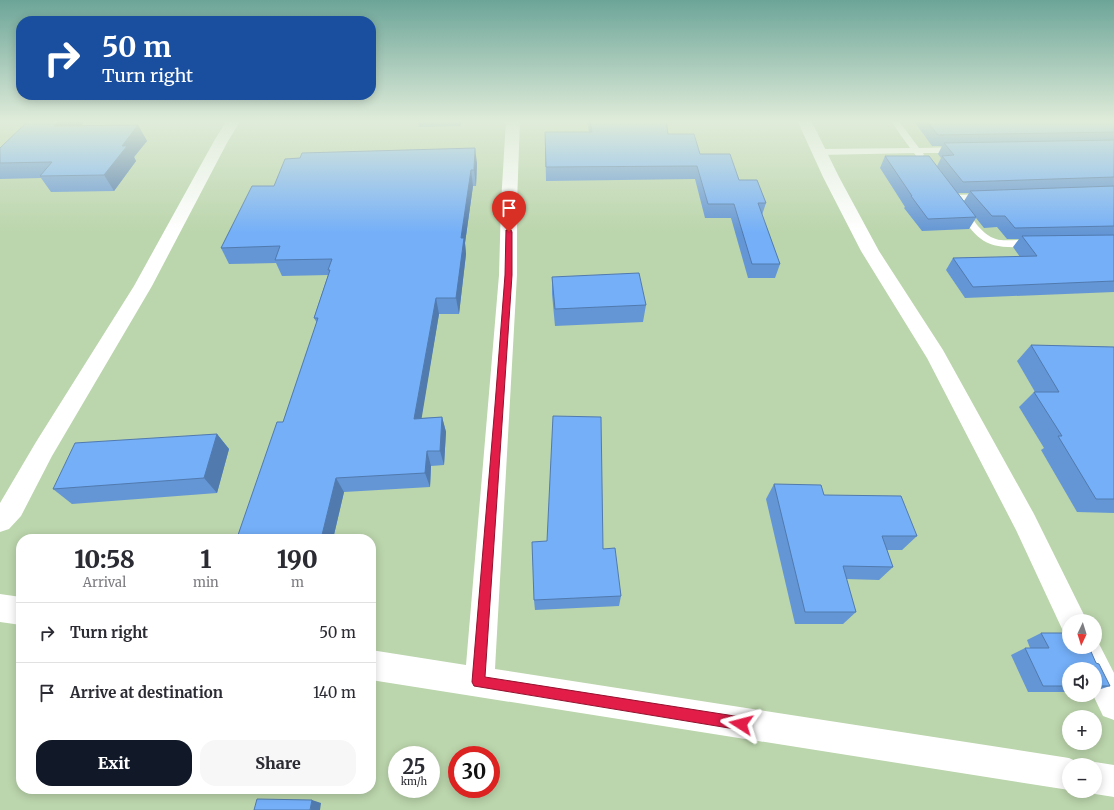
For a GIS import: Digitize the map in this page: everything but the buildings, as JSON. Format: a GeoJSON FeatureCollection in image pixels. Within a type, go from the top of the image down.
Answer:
{"type":"FeatureCollection","features":[{"type":"Feature","properties":{"kind":"street"},"geometry":{"type":"LineString","coordinates":[[0,521],[12,508],[44,448],[143,286],[212,158]]}},
{"type":"Feature","properties":{"kind":"street"},"geometry":{"type":"LineString","coordinates":[[479,682],[508,275],[511,158]]}},
{"type":"Feature","properties":{"kind":"street"},"geometry":{"type":"LineString","coordinates":[[823,158],[870,251],[936,355],[1024,522],[1070,614]]}},
{"type":"Feature","properties":{"kind":"street"},"geometry":{"type":"LineString","coordinates":[[0,608],[16,610]]}},
{"type":"Feature","properties":{"kind":"street"},"geometry":{"type":"LineString","coordinates":[[1089,654],[1114,705]]}},
{"type":"Feature","properties":{"kind":"street"},"geometry":{"type":"LineString","coordinates":[[376,666],[1062,773]]}},
{"type":"Feature","properties":{"kind":"street"},"geometry":{"type":"LineString","coordinates":[[1102,779],[1114,781]]}},
{"type":"Feature","properties":{"kind":"lane"},"geometry":{"type":"LineString","coordinates":[[923,158],[926,162]]}},
{"type":"Feature","properties":{"kind":"lane"},"geometry":{"type":"LineString","coordinates":[[991,196],[950,195],[986,239],[1001,244],[1046,243]]}},
{"type":"Feature","properties":{"kind":"route"},"geometry":{"type":"LineString","coordinates":[[509,232],[508,275],[500,405],[479,682],[741,724]]}}]}
